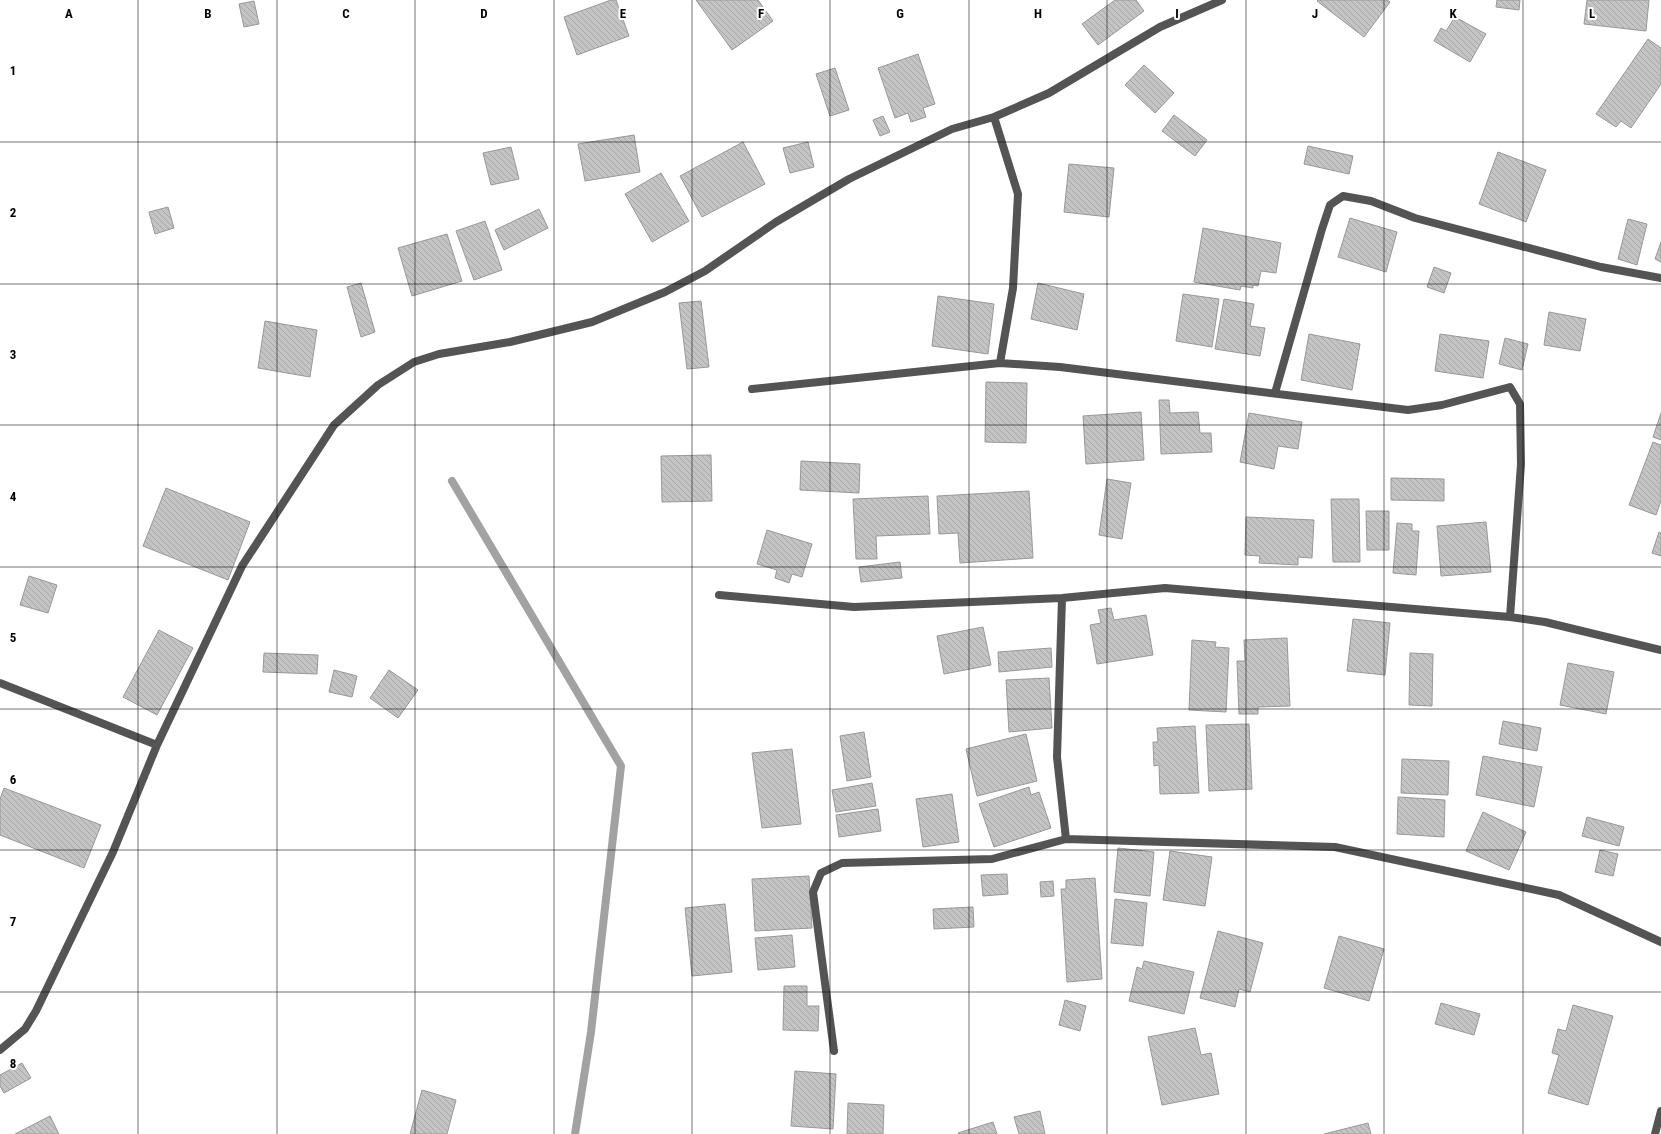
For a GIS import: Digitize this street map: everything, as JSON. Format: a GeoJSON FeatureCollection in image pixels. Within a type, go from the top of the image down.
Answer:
{"type":"FeatureCollection","features":[{"type":"Feature","properties":{"kind":"street"},"geometry":{"type":"LineString","coordinates":[[0,1050],[25,1029],[36,1011],[113,852],[157,745],[242,566],[334,425],[378,386],[414,362],[439,354],[510,342],[592,322],[665,292],[705,271],[776,222],[849,179],[952,129],[994,116],[1049,93],[1160,28],[1222,0]]}},
{"type":"Feature","properties":{"kind":"street"},"geometry":{"type":"LineString","coordinates":[[994,116],[1018,194],[1013,288],[1000,363]]}},
{"type":"Feature","properties":{"kind":"street"},"geometry":{"type":"LineString","coordinates":[[1275,393],[1322,229],[1330,206],[1342,196],[1371,201],[1415,218],[1601,267],[1661,278]]}},
{"type":"Feature","properties":{"kind":"street"},"geometry":{"type":"LineString","coordinates":[[752,389],[1000,363],[1060,367],[1408,410],[1442,405],[1510,387],[1520,404],[1521,464],[1510,618]]}},
{"type":"Feature","properties":{"kind":"street"},"geometry":{"type":"LineString","coordinates":[[719,595],[854,607],[1062,598],[1165,588],[1545,622],[1661,650]]}},
{"type":"Feature","properties":{"kind":"street"},"geometry":{"type":"LineString","coordinates":[[1062,598],[1057,757],[1066,839]]}},
{"type":"Feature","properties":{"kind":"street"},"geometry":{"type":"LineString","coordinates":[[0,682],[157,745]]}},
{"type":"Feature","properties":{"kind":"street"},"geometry":{"type":"LineString","coordinates":[[834,1051],[813,892],[821,873],[842,863],[992,859],[1066,839],[1334,847],[1559,895],[1661,942]]}},
{"type":"Feature","properties":{"kind":"street"},"geometry":{"type":"LineString","coordinates":[[1655,1134],[1661,1110]]}},
{"type":"Feature","properties":{"kind":"building"},"geometry":{"type":"Polygon","coordinates":[[[611,0],[616,0],[629,36],[577,55],[564,17],[611,0]]]}},
{"type":"Feature","properties":{"kind":"building"},"geometry":{"type":"Polygon","coordinates":[[[696,0],[758,0],[773,21],[732,50],[696,0]]]}},
{"type":"Feature","properties":{"kind":"building"},"geometry":{"type":"Polygon","coordinates":[[[1115,0],[1136,0],[1144,11],[1098,45],[1082,24],[1115,0]]]}},
{"type":"Feature","properties":{"kind":"building"},"geometry":{"type":"Polygon","coordinates":[[[1387,0],[1390,2],[1364,37],[1317,1],[1387,0]]]}},
{"type":"Feature","properties":{"kind":"building"},"geometry":{"type":"Polygon","coordinates":[[[1497,0],[1520,0],[1519,10],[1496,7],[1497,0]]]}},
{"type":"Feature","properties":{"kind":"building"},"geometry":{"type":"Polygon","coordinates":[[[1587,0],[1649,0],[1646,31],[1584,24],[1587,0]]]}},
{"type":"Feature","properties":{"kind":"building"},"geometry":{"type":"Polygon","coordinates":[[[254,1],[259,24],[244,27],[239,4],[254,1]]]}},
{"type":"Feature","properties":{"kind":"building"},"geometry":{"type":"Polygon","coordinates":[[[1455,17],[1486,34],[1470,62],[1434,41],[1441,28],[1446,31],[1455,17]]]}},
{"type":"Feature","properties":{"kind":"building"},"geometry":{"type":"Polygon","coordinates":[[[1648,39],[1661,48],[1661,84],[1631,128],[1621,121],[1616,127],[1596,114],[1648,39]]]}},
{"type":"Feature","properties":{"kind":"building"},"geometry":{"type":"Polygon","coordinates":[[[918,54],[935,104],[923,108],[926,117],[911,122],[908,113],[895,118],[878,68],[918,54]]]}},
{"type":"Feature","properties":{"kind":"building"},"geometry":{"type":"Polygon","coordinates":[[[1144,65],[1174,93],[1155,113],[1125,85],[1144,65]]]}},
{"type":"Feature","properties":{"kind":"building"},"geometry":{"type":"Polygon","coordinates":[[[835,68],[849,110],[830,116],[816,74],[835,68]]]}},
{"type":"Feature","properties":{"kind":"building"},"geometry":{"type":"Polygon","coordinates":[[[1174,115],[1207,140],[1195,156],[1162,131],[1174,115]]]}},
{"type":"Feature","properties":{"kind":"building"},"geometry":{"type":"Polygon","coordinates":[[[883,116],[890,132],[880,136],[873,120],[883,116]]]}},
{"type":"Feature","properties":{"kind":"building"},"geometry":{"type":"Polygon","coordinates":[[[634,135],[640,172],[585,181],[578,144],[634,135]]]}},
{"type":"Feature","properties":{"kind":"building"},"geometry":{"type":"Polygon","coordinates":[[[743,142],[765,184],[702,217],[680,176],[743,142]]]}},
{"type":"Feature","properties":{"kind":"building"},"geometry":{"type":"Polygon","coordinates":[[[808,142],[814,167],[790,173],[783,148],[808,142]]]}},
{"type":"Feature","properties":{"kind":"building"},"geometry":{"type":"Polygon","coordinates":[[[1308,146],[1353,156],[1349,174],[1304,164],[1308,146]]]}},
{"type":"Feature","properties":{"kind":"building"},"geometry":{"type":"Polygon","coordinates":[[[511,147],[519,179],[491,185],[483,153],[511,147]]]}},
{"type":"Feature","properties":{"kind":"building"},"geometry":{"type":"Polygon","coordinates":[[[1498,152],[1546,170],[1526,222],[1479,204],[1498,152]]]}},
{"type":"Feature","properties":{"kind":"building"},"geometry":{"type":"Polygon","coordinates":[[[1069,164],[1114,168],[1109,217],[1064,212],[1069,164]]]}},
{"type":"Feature","properties":{"kind":"building"},"geometry":{"type":"Polygon","coordinates":[[[661,173],[689,221],[652,242],[625,194],[661,173]]]}},
{"type":"Feature","properties":{"kind":"building"},"geometry":{"type":"Polygon","coordinates":[[[168,207],[174,228],[155,234],[149,212],[168,207]]]}},
{"type":"Feature","properties":{"kind":"building"},"geometry":{"type":"Polygon","coordinates":[[[539,209],[548,228],[504,250],[495,230],[539,209]]]}},
{"type":"Feature","properties":{"kind":"building"},"geometry":{"type":"Polygon","coordinates":[[[1350,218],[1397,232],[1386,272],[1338,257],[1350,218]]]}},
{"type":"Feature","properties":{"kind":"building"},"geometry":{"type":"Polygon","coordinates":[[[1628,219],[1647,224],[1637,265],[1618,259],[1628,219]]]}},
{"type":"Feature","properties":{"kind":"building"},"geometry":{"type":"Polygon","coordinates":[[[485,221],[502,270],[474,280],[456,231],[485,221]]]}},
{"type":"Feature","properties":{"kind":"building"},"geometry":{"type":"Polygon","coordinates":[[[1203,228],[1281,243],[1276,273],[1261,271],[1258,286],[1253,285],[1253,288],[1241,286],[1240,290],[1194,282],[1203,228]]]}},
{"type":"Feature","properties":{"kind":"building"},"geometry":{"type":"Polygon","coordinates":[[[447,234],[462,281],[412,296],[398,248],[447,234]]]}},
{"type":"Feature","properties":{"kind":"building"},"geometry":{"type":"Polygon","coordinates":[[[1661,242],[1661,262],[1655,259],[1661,242]]]}},
{"type":"Feature","properties":{"kind":"building"},"geometry":{"type":"Polygon","coordinates":[[[1434,267],[1451,273],[1444,293],[1427,287],[1434,267]]]}},
{"type":"Feature","properties":{"kind":"building"},"geometry":{"type":"Polygon","coordinates":[[[361,283],[375,332],[361,337],[347,287],[361,283]]]}},
{"type":"Feature","properties":{"kind":"building"},"geometry":{"type":"Polygon","coordinates":[[[1038,283],[1084,294],[1077,330],[1031,319],[1038,283]]]}},
{"type":"Feature","properties":{"kind":"building"},"geometry":{"type":"Polygon","coordinates":[[[1183,294],[1219,299],[1212,347],[1176,341],[1183,294]]]}},
{"type":"Feature","properties":{"kind":"building"},"geometry":{"type":"Polygon","coordinates":[[[938,296],[994,304],[988,354],[932,346],[938,296]]]}},
{"type":"Feature","properties":{"kind":"building"},"geometry":{"type":"Polygon","coordinates":[[[1224,299],[1254,304],[1250,326],[1265,328],[1260,356],[1215,349],[1224,299]]]}},
{"type":"Feature","properties":{"kind":"building"},"geometry":{"type":"Polygon","coordinates":[[[701,301],[709,367],[687,369],[679,303],[701,301]]]}},
{"type":"Feature","properties":{"kind":"building"},"geometry":{"type":"Polygon","coordinates":[[[1549,312],[1586,319],[1580,351],[1544,345],[1549,312]]]}},
{"type":"Feature","properties":{"kind":"building"},"geometry":{"type":"Polygon","coordinates":[[[265,321],[317,330],[310,377],[258,368],[265,321]]]}},
{"type":"Feature","properties":{"kind":"building"},"geometry":{"type":"Polygon","coordinates":[[[1309,334],[1360,344],[1352,390],[1301,380],[1309,334]]]}},
{"type":"Feature","properties":{"kind":"building"},"geometry":{"type":"Polygon","coordinates":[[[1440,334],[1489,341],[1483,378],[1435,371],[1440,334]]]}},
{"type":"Feature","properties":{"kind":"building"},"geometry":{"type":"Polygon","coordinates":[[[1505,338],[1528,344],[1522,370],[1499,364],[1505,338]]]}},
{"type":"Feature","properties":{"kind":"building"},"geometry":{"type":"Polygon","coordinates":[[[986,382],[1027,383],[1026,443],[985,442],[986,382]]]}},
{"type":"Feature","properties":{"kind":"building"},"geometry":{"type":"Polygon","coordinates":[[[1159,400],[1169,400],[1170,413],[1198,412],[1200,433],[1211,433],[1212,452],[1161,454],[1159,400]]]}},
{"type":"Feature","properties":{"kind":"building"},"geometry":{"type":"Polygon","coordinates":[[[1141,412],[1144,460],[1086,464],[1083,416],[1141,412]]]}},
{"type":"Feature","properties":{"kind":"building"},"geometry":{"type":"Polygon","coordinates":[[[1249,413],[1302,422],[1298,449],[1278,446],[1274,469],[1240,462],[1249,413]]]}},
{"type":"Feature","properties":{"kind":"building"},"geometry":{"type":"Polygon","coordinates":[[[1661,413],[1661,440],[1653,437],[1661,413]]]}},
{"type":"Feature","properties":{"kind":"building"},"geometry":{"type":"Polygon","coordinates":[[[1653,442],[1661,445],[1661,501],[1656,515],[1629,505],[1653,442]]]}},
{"type":"Feature","properties":{"kind":"building"},"geometry":{"type":"Polygon","coordinates":[[[711,455],[712,501],[662,502],[661,456],[711,455]]]}},
{"type":"Feature","properties":{"kind":"building"},"geometry":{"type":"Polygon","coordinates":[[[801,461],[860,464],[859,493],[800,490],[801,461]]]}},
{"type":"Feature","properties":{"kind":"building"},"geometry":{"type":"Polygon","coordinates":[[[1391,478],[1444,479],[1444,501],[1391,500],[1391,478]]]}},
{"type":"Feature","properties":{"kind":"building"},"geometry":{"type":"Polygon","coordinates":[[[1107,479],[1131,483],[1122,539],[1099,535],[1107,479]]]}},
{"type":"Feature","properties":{"kind":"building"},"geometry":{"type":"Polygon","coordinates":[[[166,488],[250,522],[228,580],[143,546],[166,488]]]}},
{"type":"Feature","properties":{"kind":"building"},"geometry":{"type":"Polygon","coordinates":[[[1029,491],[1033,558],[960,563],[958,533],[939,534],[937,496],[1029,491]]]}},
{"type":"Feature","properties":{"kind":"building"},"geometry":{"type":"Polygon","coordinates":[[[928,496],[930,534],[876,536],[877,559],[856,559],[853,499],[928,496]]]}},
{"type":"Feature","properties":{"kind":"building"},"geometry":{"type":"Polygon","coordinates":[[[1331,499],[1359,499],[1360,562],[1333,562],[1331,499]]]}},
{"type":"Feature","properties":{"kind":"building"},"geometry":{"type":"Polygon","coordinates":[[[1366,511],[1389,511],[1389,550],[1367,550],[1366,511]]]}},
{"type":"Feature","properties":{"kind":"building"},"geometry":{"type":"Polygon","coordinates":[[[1246,517],[1314,520],[1312,558],[1298,557],[1298,565],[1259,563],[1260,556],[1245,555],[1246,517]]]}},
{"type":"Feature","properties":{"kind":"building"},"geometry":{"type":"Polygon","coordinates":[[[1486,522],[1491,572],[1441,576],[1437,526],[1486,522]]]}},
{"type":"Feature","properties":{"kind":"building"},"geometry":{"type":"Polygon","coordinates":[[[1397,523],[1412,524],[1412,531],[1419,531],[1416,575],[1393,573],[1397,523]]]}},
{"type":"Feature","properties":{"kind":"building"},"geometry":{"type":"Polygon","coordinates":[[[767,530],[812,544],[802,577],[792,574],[789,583],[775,578],[777,570],[757,564],[767,530]]]}},
{"type":"Feature","properties":{"kind":"building"},"geometry":{"type":"Polygon","coordinates":[[[1659,532],[1661,533],[1661,556],[1652,553],[1659,532]]]}},
{"type":"Feature","properties":{"kind":"building"},"geometry":{"type":"Polygon","coordinates":[[[900,562],[902,578],[861,582],[859,567],[900,562]]]}},
{"type":"Feature","properties":{"kind":"building"},"geometry":{"type":"Polygon","coordinates":[[[29,576],[57,585],[48,613],[20,605],[29,576]]]}},
{"type":"Feature","properties":{"kind":"building"},"geometry":{"type":"Polygon","coordinates":[[[1111,608],[1114,620],[1146,615],[1153,655],[1097,664],[1090,625],[1101,623],[1098,610],[1111,608]]]}},
{"type":"Feature","properties":{"kind":"building"},"geometry":{"type":"Polygon","coordinates":[[[1353,619],[1390,623],[1385,675],[1347,671],[1353,619]]]}},
{"type":"Feature","properties":{"kind":"building"},"geometry":{"type":"Polygon","coordinates":[[[983,627],[991,665],[944,674],[937,636],[983,627]]]}},
{"type":"Feature","properties":{"kind":"building"},"geometry":{"type":"Polygon","coordinates":[[[159,630],[193,648],[157,715],[123,697],[159,630]]]}},
{"type":"Feature","properties":{"kind":"building"},"geometry":{"type":"Polygon","coordinates":[[[1287,638],[1290,706],[1258,707],[1258,714],[1239,714],[1237,661],[1245,661],[1244,640],[1287,638]]]}},
{"type":"Feature","properties":{"kind":"building"},"geometry":{"type":"Polygon","coordinates":[[[1192,640],[1216,642],[1215,647],[1229,648],[1226,712],[1189,710],[1192,640]]]}},
{"type":"Feature","properties":{"kind":"building"},"geometry":{"type":"Polygon","coordinates":[[[1051,648],[1052,667],[999,672],[998,652],[1051,648]]]}},
{"type":"Feature","properties":{"kind":"building"},"geometry":{"type":"Polygon","coordinates":[[[264,653],[318,655],[317,674],[263,672],[264,653]]]}},
{"type":"Feature","properties":{"kind":"building"},"geometry":{"type":"Polygon","coordinates":[[[1410,653],[1433,654],[1432,706],[1409,705],[1410,653]]]}},
{"type":"Feature","properties":{"kind":"building"},"geometry":{"type":"Polygon","coordinates":[[[1568,663],[1614,672],[1606,714],[1560,705],[1568,663]]]}},
{"type":"Feature","properties":{"kind":"building"},"geometry":{"type":"Polygon","coordinates":[[[334,670],[357,676],[352,697],[329,692],[334,670]]]}},
{"type":"Feature","properties":{"kind":"building"},"geometry":{"type":"Polygon","coordinates":[[[389,670],[418,690],[398,718],[370,698],[389,670]]]}},
{"type":"Feature","properties":{"kind":"building"},"geometry":{"type":"Polygon","coordinates":[[[1049,678],[1052,728],[1009,732],[1006,680],[1049,678]]]}},
{"type":"Feature","properties":{"kind":"building"},"geometry":{"type":"Polygon","coordinates":[[[1503,721],[1541,728],[1537,751],[1499,744],[1503,721]]]}},
{"type":"Feature","properties":{"kind":"building"},"geometry":{"type":"Polygon","coordinates":[[[1249,724],[1252,789],[1209,791],[1206,725],[1249,724]]]}},
{"type":"Feature","properties":{"kind":"building"},"geometry":{"type":"Polygon","coordinates":[[[1195,726],[1199,793],[1160,794],[1159,765],[1154,766],[1153,742],[1158,742],[1157,728],[1195,726]]]}},
{"type":"Feature","properties":{"kind":"building"},"geometry":{"type":"Polygon","coordinates":[[[864,732],[871,777],[847,781],[840,736],[864,732]]]}},
{"type":"Feature","properties":{"kind":"building"},"geometry":{"type":"Polygon","coordinates":[[[1026,734],[1037,781],[977,796],[966,749],[1026,734]]]}},
{"type":"Feature","properties":{"kind":"building"},"geometry":{"type":"Polygon","coordinates":[[[792,749],[801,824],[762,828],[752,753],[792,749]]]}},
{"type":"Feature","properties":{"kind":"building"},"geometry":{"type":"Polygon","coordinates":[[[1483,756],[1542,767],[1534,807],[1476,795],[1483,756]]]}},
{"type":"Feature","properties":{"kind":"building"},"geometry":{"type":"Polygon","coordinates":[[[1402,759],[1449,761],[1448,795],[1401,793],[1402,759]]]}},
{"type":"Feature","properties":{"kind":"building"},"geometry":{"type":"Polygon","coordinates":[[[872,783],[876,806],[836,812],[832,790],[872,783]]]}},
{"type":"Feature","properties":{"kind":"building"},"geometry":{"type":"Polygon","coordinates":[[[1029,787],[1031,795],[1039,792],[1051,828],[994,847],[979,804],[1029,787]]]}},
{"type":"Feature","properties":{"kind":"building"},"geometry":{"type":"Polygon","coordinates":[[[4,788],[101,825],[84,868],[0,835],[0,799],[4,788]]]}},
{"type":"Feature","properties":{"kind":"building"},"geometry":{"type":"Polygon","coordinates":[[[952,794],[959,842],[923,847],[916,799],[952,794]]]}},
{"type":"Feature","properties":{"kind":"building"},"geometry":{"type":"Polygon","coordinates":[[[1398,797],[1445,800],[1444,837],[1397,834],[1398,797]]]}},
{"type":"Feature","properties":{"kind":"building"},"geometry":{"type":"Polygon","coordinates":[[[878,809],[881,831],[839,837],[836,815],[878,809]]]}},
{"type":"Feature","properties":{"kind":"building"},"geometry":{"type":"Polygon","coordinates":[[[1483,812],[1526,832],[1509,870],[1466,851],[1483,812]]]}},
{"type":"Feature","properties":{"kind":"building"},"geometry":{"type":"Polygon","coordinates":[[[1587,817],[1624,827],[1619,846],[1582,836],[1587,817]]]}},
{"type":"Feature","properties":{"kind":"building"},"geometry":{"type":"Polygon","coordinates":[[[1118,848],[1154,852],[1150,896],[1114,892],[1118,848]]]}},
{"type":"Feature","properties":{"kind":"building"},"geometry":{"type":"Polygon","coordinates":[[[1600,850],[1618,854],[1613,876],[1595,872],[1600,850]]]}},
{"type":"Feature","properties":{"kind":"building"},"geometry":{"type":"Polygon","coordinates":[[[1170,851],[1212,857],[1205,906],[1163,900],[1170,851]]]}},
{"type":"Feature","properties":{"kind":"building"},"geometry":{"type":"Polygon","coordinates":[[[1007,874],[1008,894],[983,896],[981,875],[1007,874]]]}},
{"type":"Feature","properties":{"kind":"building"},"geometry":{"type":"Polygon","coordinates":[[[809,876],[812,928],[755,931],[752,879],[809,876]]]}},
{"type":"Feature","properties":{"kind":"building"},"geometry":{"type":"Polygon","coordinates":[[[1095,878],[1102,979],[1067,982],[1061,889],[1066,889],[1066,880],[1095,878]]]}},
{"type":"Feature","properties":{"kind":"building"},"geometry":{"type":"Polygon","coordinates":[[[1053,881],[1054,896],[1041,897],[1040,882],[1053,881]]]}},
{"type":"Feature","properties":{"kind":"building"},"geometry":{"type":"Polygon","coordinates":[[[1115,899],[1147,903],[1143,946],[1111,943],[1115,899]]]}},
{"type":"Feature","properties":{"kind":"building"},"geometry":{"type":"Polygon","coordinates":[[[725,904],[732,972],[692,976],[685,908],[725,904]]]}},
{"type":"Feature","properties":{"kind":"building"},"geometry":{"type":"Polygon","coordinates":[[[973,907],[974,927],[934,929],[933,909],[973,907]]]}},
{"type":"Feature","properties":{"kind":"building"},"geometry":{"type":"Polygon","coordinates":[[[1218,931],[1263,943],[1250,992],[1239,989],[1235,1007],[1200,998],[1218,931]]]}},
{"type":"Feature","properties":{"kind":"building"},"geometry":{"type":"Polygon","coordinates":[[[792,935],[795,967],[758,970],[755,938],[792,935]]]}},
{"type":"Feature","properties":{"kind":"building"},"geometry":{"type":"Polygon","coordinates":[[[1339,936],[1384,949],[1369,1001],[1324,988],[1339,936]]]}},
{"type":"Feature","properties":{"kind":"building"},"geometry":{"type":"Polygon","coordinates":[[[1144,961],[1194,972],[1184,1014],[1129,1001],[1137,967],[1142,969],[1144,961]]]}},
{"type":"Feature","properties":{"kind":"building"},"geometry":{"type":"Polygon","coordinates":[[[784,986],[807,986],[807,1006],[819,1006],[818,1031],[783,1030],[784,986]]]}},
{"type":"Feature","properties":{"kind":"building"},"geometry":{"type":"Polygon","coordinates":[[[1065,1000],[1086,1006],[1080,1031],[1059,1025],[1065,1000]]]}},
{"type":"Feature","properties":{"kind":"building"},"geometry":{"type":"Polygon","coordinates":[[[1441,1003],[1480,1014],[1474,1035],[1435,1024],[1441,1003]]]}},
{"type":"Feature","properties":{"kind":"building"},"geometry":{"type":"Polygon","coordinates":[[[1573,1005],[1613,1016],[1588,1105],[1548,1093],[1559,1055],[1552,1053],[1558,1029],[1566,1031],[1573,1005]]]}},
{"type":"Feature","properties":{"kind":"building"},"geometry":{"type":"Polygon","coordinates":[[[1195,1028],[1201,1055],[1211,1053],[1219,1094],[1162,1105],[1148,1037],[1195,1028]]]}},
{"type":"Feature","properties":{"kind":"building"},"geometry":{"type":"Polygon","coordinates":[[[22,1063],[31,1078],[4,1093],[0,1086],[0,1075],[22,1063]]]}},
{"type":"Feature","properties":{"kind":"building"},"geometry":{"type":"Polygon","coordinates":[[[795,1071],[836,1074],[833,1129],[791,1126],[795,1071]]]}},
{"type":"Feature","properties":{"kind":"building"},"geometry":{"type":"Polygon","coordinates":[[[422,1090],[456,1100],[447,1134],[410,1134],[422,1090]]]}},
{"type":"Feature","properties":{"kind":"building"},"geometry":{"type":"Polygon","coordinates":[[[848,1103],[884,1105],[883,1134],[847,1134],[848,1103]]]}},
{"type":"Feature","properties":{"kind":"building"},"geometry":{"type":"Polygon","coordinates":[[[1040,1111],[1045,1134],[1019,1134],[1014,1117],[1040,1111]]]}},
{"type":"Feature","properties":{"kind":"building"},"geometry":{"type":"Polygon","coordinates":[[[50,1116],[59,1134],[15,1134],[50,1116]]]}},
{"type":"Feature","properties":{"kind":"building"},"geometry":{"type":"Polygon","coordinates":[[[993,1122],[997,1134],[958,1133],[993,1122]]]}},
{"type":"Feature","properties":{"kind":"building"},"geometry":{"type":"Polygon","coordinates":[[[1368,1123],[1371,1134],[1324,1134],[1368,1123]]]}},
{"type":"Feature","properties":{"kind":"waterway"},"geometry":{"type":"LineString","coordinates":[[452,481],[621,766],[591,1032],[575,1134]]}}]}
